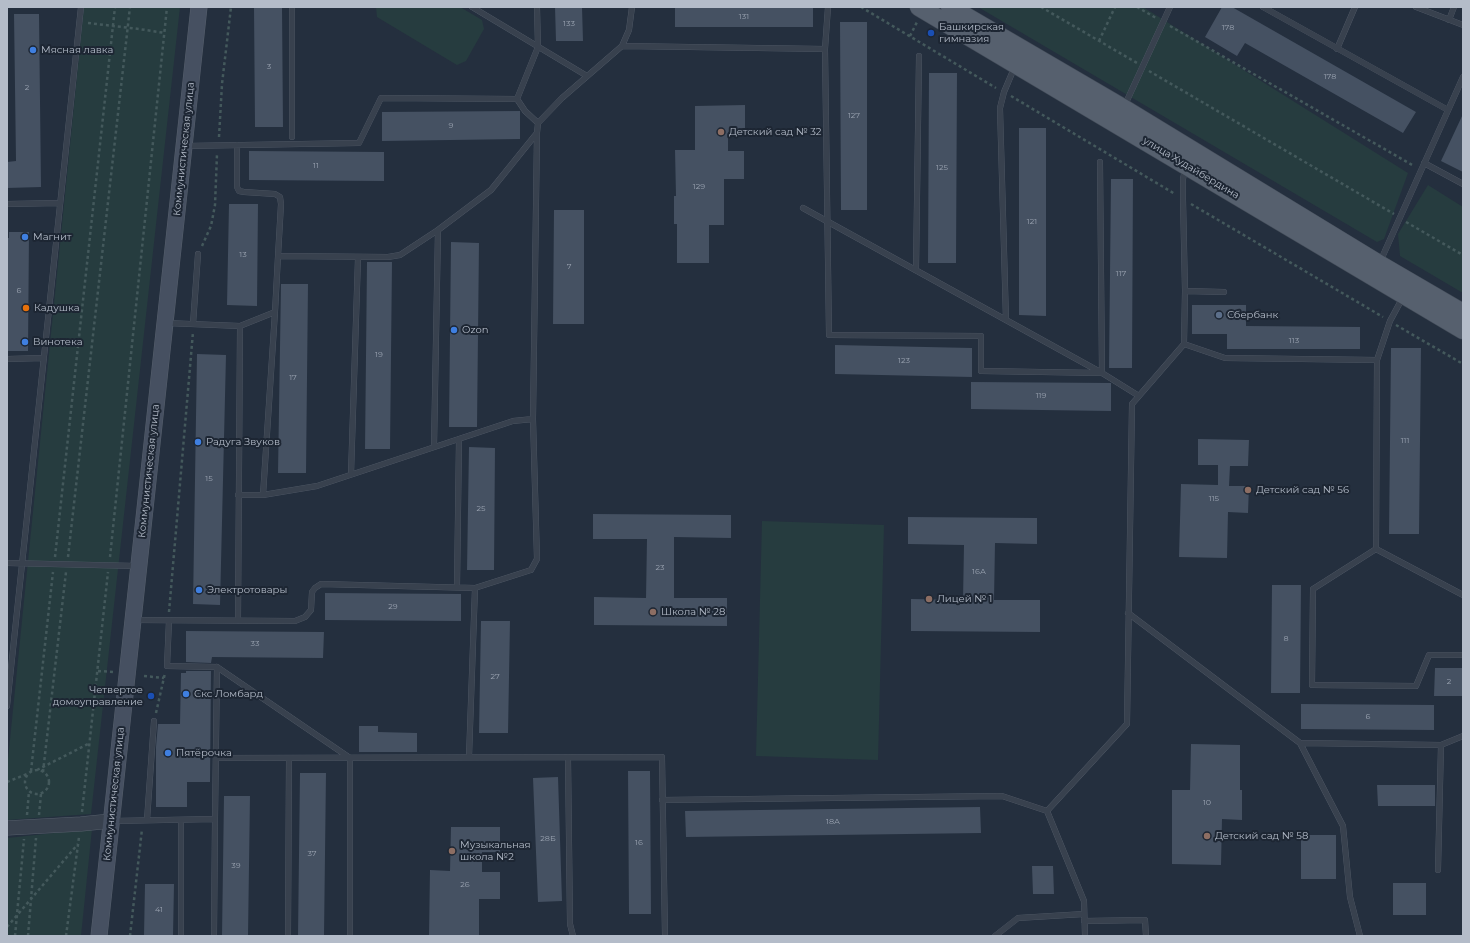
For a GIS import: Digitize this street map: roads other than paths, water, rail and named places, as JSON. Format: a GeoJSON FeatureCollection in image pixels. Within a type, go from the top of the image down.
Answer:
{"type":"FeatureCollection","features":[{"type":"Feature","properties":{"kind":"main road","name":"Коммунистическая улица"},"geometry":{"type":"LineString","coordinates":[[99,936],[199,7]]}},
{"type":"Feature","properties":{"kind":"main road","name":"улица Худайбердина"},"geometry":{"type":"LineString","coordinates":[[950,7],[1019,57],[1119,115],[1407,289],[1463,330]]}},
{"type":"Feature","properties":{"kind":"main road","name":"улица Худайбердина"},"geometry":{"type":"LineString","coordinates":[[919,13],[1019,57]]}},
{"type":"Feature","properties":{"kind":"main road","name":"улица Худайбердина"},"geometry":{"type":"LineString","coordinates":[[1407,289],[1463,313]]}},
{"type":"Feature","properties":{"kind":"street"},"geometry":{"type":"LineString","coordinates":[[7,828],[111,821]]}},
{"type":"Feature","properties":{"kind":"lane"},"geometry":{"type":"LineString","coordinates":[[7,706],[81,7]]}},
{"type":"Feature","properties":{"kind":"lane"},"geometry":{"type":"LineString","coordinates":[[292,7],[292,137]]}},
{"type":"Feature","properties":{"kind":"lane"},"geometry":{"type":"LineString","coordinates":[[472,7],[587,76]]}},
{"type":"Feature","properties":{"kind":"lane"},"geometry":{"type":"LineString","coordinates":[[517,99],[538,47],[537,7]]}},
{"type":"Feature","properties":{"kind":"lane"},"geometry":{"type":"LineString","coordinates":[[133,620],[238,622],[295,621],[304,618],[310,610],[312,592],[321,584],[475,588],[531,570],[537,559],[533,419],[538,123],[562,98],[622,46],[629,30],[632,7]]}},
{"type":"Feature","properties":{"kind":"lane"},"geometry":{"type":"LineString","coordinates":[[828,7],[826,49],[829,335],[982,336],[982,371],[1102,373]]}},
{"type":"Feature","properties":{"kind":"lane"},"geometry":{"type":"LineString","coordinates":[[1119,115],[1170,7]]}},
{"type":"Feature","properties":{"kind":"lane"},"geometry":{"type":"LineString","coordinates":[[1263,7],[1448,110]]}},
{"type":"Feature","properties":{"kind":"lane"},"geometry":{"type":"LineString","coordinates":[[1337,48],[1355,7]]}},
{"type":"Feature","properties":{"kind":"lane"},"geometry":{"type":"LineString","coordinates":[[1416,7],[1463,25]]}},
{"type":"Feature","properties":{"kind":"lane"},"geometry":{"type":"LineString","coordinates":[[1449,20],[1454,7]]}},
{"type":"Feature","properties":{"kind":"lane"},"geometry":{"type":"LineString","coordinates":[[622,46],[826,49]]}},
{"type":"Feature","properties":{"kind":"lane"},"geometry":{"type":"LineString","coordinates":[[916,270],[919,56]]}},
{"type":"Feature","properties":{"kind":"lane"},"geometry":{"type":"LineString","coordinates":[[1006,320],[1000,108],[1004,92],[1019,57]]}},
{"type":"Feature","properties":{"kind":"lane"},"geometry":{"type":"LineString","coordinates":[[1376,270],[1463,77]]}},
{"type":"Feature","properties":{"kind":"lane"},"geometry":{"type":"LineString","coordinates":[[184,146],[359,143],[381,98],[517,99]]}},
{"type":"Feature","properties":{"kind":"lane"},"geometry":{"type":"LineString","coordinates":[[517,99],[525,111],[538,123]]}},
{"type":"Feature","properties":{"kind":"lane"},"geometry":{"type":"LineString","coordinates":[[278,256],[358,258],[400,255],[438,230],[491,190],[537,133]]}},
{"type":"Feature","properties":{"kind":"lane"},"geometry":{"type":"LineString","coordinates":[[238,145],[238,186],[240,191],[275,194],[280,198],[281,204],[263,495]]}},
{"type":"Feature","properties":{"kind":"lane"},"geometry":{"type":"LineString","coordinates":[[1047,811],[1126,724],[1132,404],[1184,344],[1185,291],[1183,179],[1190,158]]}},
{"type":"Feature","properties":{"kind":"lane"},"geometry":{"type":"LineString","coordinates":[[1100,162],[1102,373]]}},
{"type":"Feature","properties":{"kind":"lane"},"geometry":{"type":"LineString","coordinates":[[1424,163],[1463,184]]}},
{"type":"Feature","properties":{"kind":"lane"},"geometry":{"type":"LineString","coordinates":[[7,204],[60,203]]}},
{"type":"Feature","properties":{"kind":"lane"},"geometry":{"type":"LineString","coordinates":[[803,208],[1102,373],[1139,396]]}},
{"type":"Feature","properties":{"kind":"lane"},"geometry":{"type":"LineString","coordinates":[[434,447],[438,230]]}},
{"type":"Feature","properties":{"kind":"lane"},"geometry":{"type":"LineString","coordinates":[[193,324],[198,254]]}},
{"type":"Feature","properties":{"kind":"lane"},"geometry":{"type":"LineString","coordinates":[[351,474],[358,258]]}},
{"type":"Feature","properties":{"kind":"lane"},"geometry":{"type":"LineString","coordinates":[[1376,549],[1377,360],[1390,321],[1407,289]]}},
{"type":"Feature","properties":{"kind":"lane"},"geometry":{"type":"LineString","coordinates":[[1185,291],[1224,292]]}},
{"type":"Feature","properties":{"kind":"lane"},"geometry":{"type":"LineString","coordinates":[[165,323],[240,326],[275,312]]}},
{"type":"Feature","properties":{"kind":"lane"},"geometry":{"type":"LineString","coordinates":[[238,622],[240,326]]}},
{"type":"Feature","properties":{"kind":"lane"},"geometry":{"type":"LineString","coordinates":[[1184,344],[1225,358],[1377,360]]}},
{"type":"Feature","properties":{"kind":"lane"},"geometry":{"type":"LineString","coordinates":[[7,359],[44,358]]}},
{"type":"Feature","properties":{"kind":"lane"},"geometry":{"type":"LineString","coordinates":[[238,495],[263,495],[317,486],[513,421],[533,419]]}},
{"type":"Feature","properties":{"kind":"lane"},"geometry":{"type":"LineString","coordinates":[[457,587],[459,439]]}},
{"type":"Feature","properties":{"kind":"lane"},"geometry":{"type":"LineString","coordinates":[[1376,549],[1463,595]]}},
{"type":"Feature","properties":{"kind":"lane"},"geometry":{"type":"LineString","coordinates":[[1376,549],[1313,589],[1312,685],[1416,686],[1429,655],[1463,655]]}},
{"type":"Feature","properties":{"kind":"lane"},"geometry":{"type":"LineString","coordinates":[[7,563],[139,566]]}},
{"type":"Feature","properties":{"kind":"lane"},"geometry":{"type":"LineString","coordinates":[[469,757],[475,588]]}},
{"type":"Feature","properties":{"kind":"lane"},"geometry":{"type":"LineString","coordinates":[[1128,614],[1300,743],[1343,826],[1350,897],[1360,936]]}},
{"type":"Feature","properties":{"kind":"lane"},"geometry":{"type":"LineString","coordinates":[[169,621],[167,666],[217,667],[350,758]]}},
{"type":"Feature","properties":{"kind":"lane"},"geometry":{"type":"LineString","coordinates":[[214,936],[217,667]]}},
{"type":"Feature","properties":{"kind":"lane"},"geometry":{"type":"LineString","coordinates":[[145,820],[154,721]]}},
{"type":"Feature","properties":{"kind":"lane"},"geometry":{"type":"LineString","coordinates":[[1300,743],[1441,745],[1463,736]]}},
{"type":"Feature","properties":{"kind":"lane"},"geometry":{"type":"LineString","coordinates":[[1438,870],[1441,745]]}},
{"type":"Feature","properties":{"kind":"lane"},"geometry":{"type":"LineString","coordinates":[[568,757],[570,924],[573,936]]}},
{"type":"Feature","properties":{"kind":"lane"},"geometry":{"type":"LineString","coordinates":[[216,758],[662,757],[665,936]]}},
{"type":"Feature","properties":{"kind":"lane"},"geometry":{"type":"LineString","coordinates":[[288,936],[289,758]]}},
{"type":"Feature","properties":{"kind":"lane"},"geometry":{"type":"LineString","coordinates":[[350,758],[350,936]]}},
{"type":"Feature","properties":{"kind":"lane"},"geometry":{"type":"LineString","coordinates":[[662,800],[1002,796],[1047,811],[1084,901],[1084,936]]}},
{"type":"Feature","properties":{"kind":"lane"},"geometry":{"type":"LineString","coordinates":[[111,821],[215,819]]}},
{"type":"Feature","properties":{"kind":"lane"},"geometry":{"type":"LineString","coordinates":[[181,820],[181,936]]}},
{"type":"Feature","properties":{"kind":"lane"},"geometry":{"type":"LineString","coordinates":[[995,936],[1018,918],[1084,914]]}},
{"type":"Feature","properties":{"kind":"lane"},"geometry":{"type":"LineString","coordinates":[[1084,921],[1145,920],[1146,936]]}},
{"type":"Feature","properties":{"kind":"place","name":"Башкирская гимназия"},"geometry":{"type":"Point","coordinates":[931,33]}},
{"type":"Feature","properties":{"kind":"place","name":"Мясная лавка"},"geometry":{"type":"Point","coordinates":[33,50]}},
{"type":"Feature","properties":{"kind":"place","name":"Детский сад № 32"},"geometry":{"type":"Point","coordinates":[721,132]}},
{"type":"Feature","properties":{"kind":"place","name":"Магнит"},"geometry":{"type":"Point","coordinates":[25,237]}},
{"type":"Feature","properties":{"kind":"place","name":"Кадушка"},"geometry":{"type":"Point","coordinates":[26,308]}},
{"type":"Feature","properties":{"kind":"place","name":"Сбербанк"},"geometry":{"type":"Point","coordinates":[1219,315]}},
{"type":"Feature","properties":{"kind":"place","name":"Ozon"},"geometry":{"type":"Point","coordinates":[454,330]}},
{"type":"Feature","properties":{"kind":"place","name":"Винотека"},"geometry":{"type":"Point","coordinates":[25,342]}},
{"type":"Feature","properties":{"kind":"place","name":"Радуга Звуков"},"geometry":{"type":"Point","coordinates":[198,442]}},
{"type":"Feature","properties":{"kind":"place","name":"Детский сад № 56"},"geometry":{"type":"Point","coordinates":[1248,490]}},
{"type":"Feature","properties":{"kind":"place","name":"Электротовары"},"geometry":{"type":"Point","coordinates":[199,590]}},
{"type":"Feature","properties":{"kind":"place","name":"Лицей № 1"},"geometry":{"type":"Point","coordinates":[929,599]}},
{"type":"Feature","properties":{"kind":"place","name":"Школа № 28"},"geometry":{"type":"Point","coordinates":[653,612]}},
{"type":"Feature","properties":{"kind":"place","name":"Скс Ломбард"},"geometry":{"type":"Point","coordinates":[186,694]}},
{"type":"Feature","properties":{"kind":"place","name":"Четвертое домоуправление"},"geometry":{"type":"Point","coordinates":[151,696]}},
{"type":"Feature","properties":{"kind":"place","name":"Пятёрочка"},"geometry":{"type":"Point","coordinates":[168,753]}},
{"type":"Feature","properties":{"kind":"place","name":"Детский сад № 58"},"geometry":{"type":"Point","coordinates":[1207,836]}},
{"type":"Feature","properties":{"kind":"place","name":"Музыкальная школа №2"},"geometry":{"type":"Point","coordinates":[452,851]}}]}
